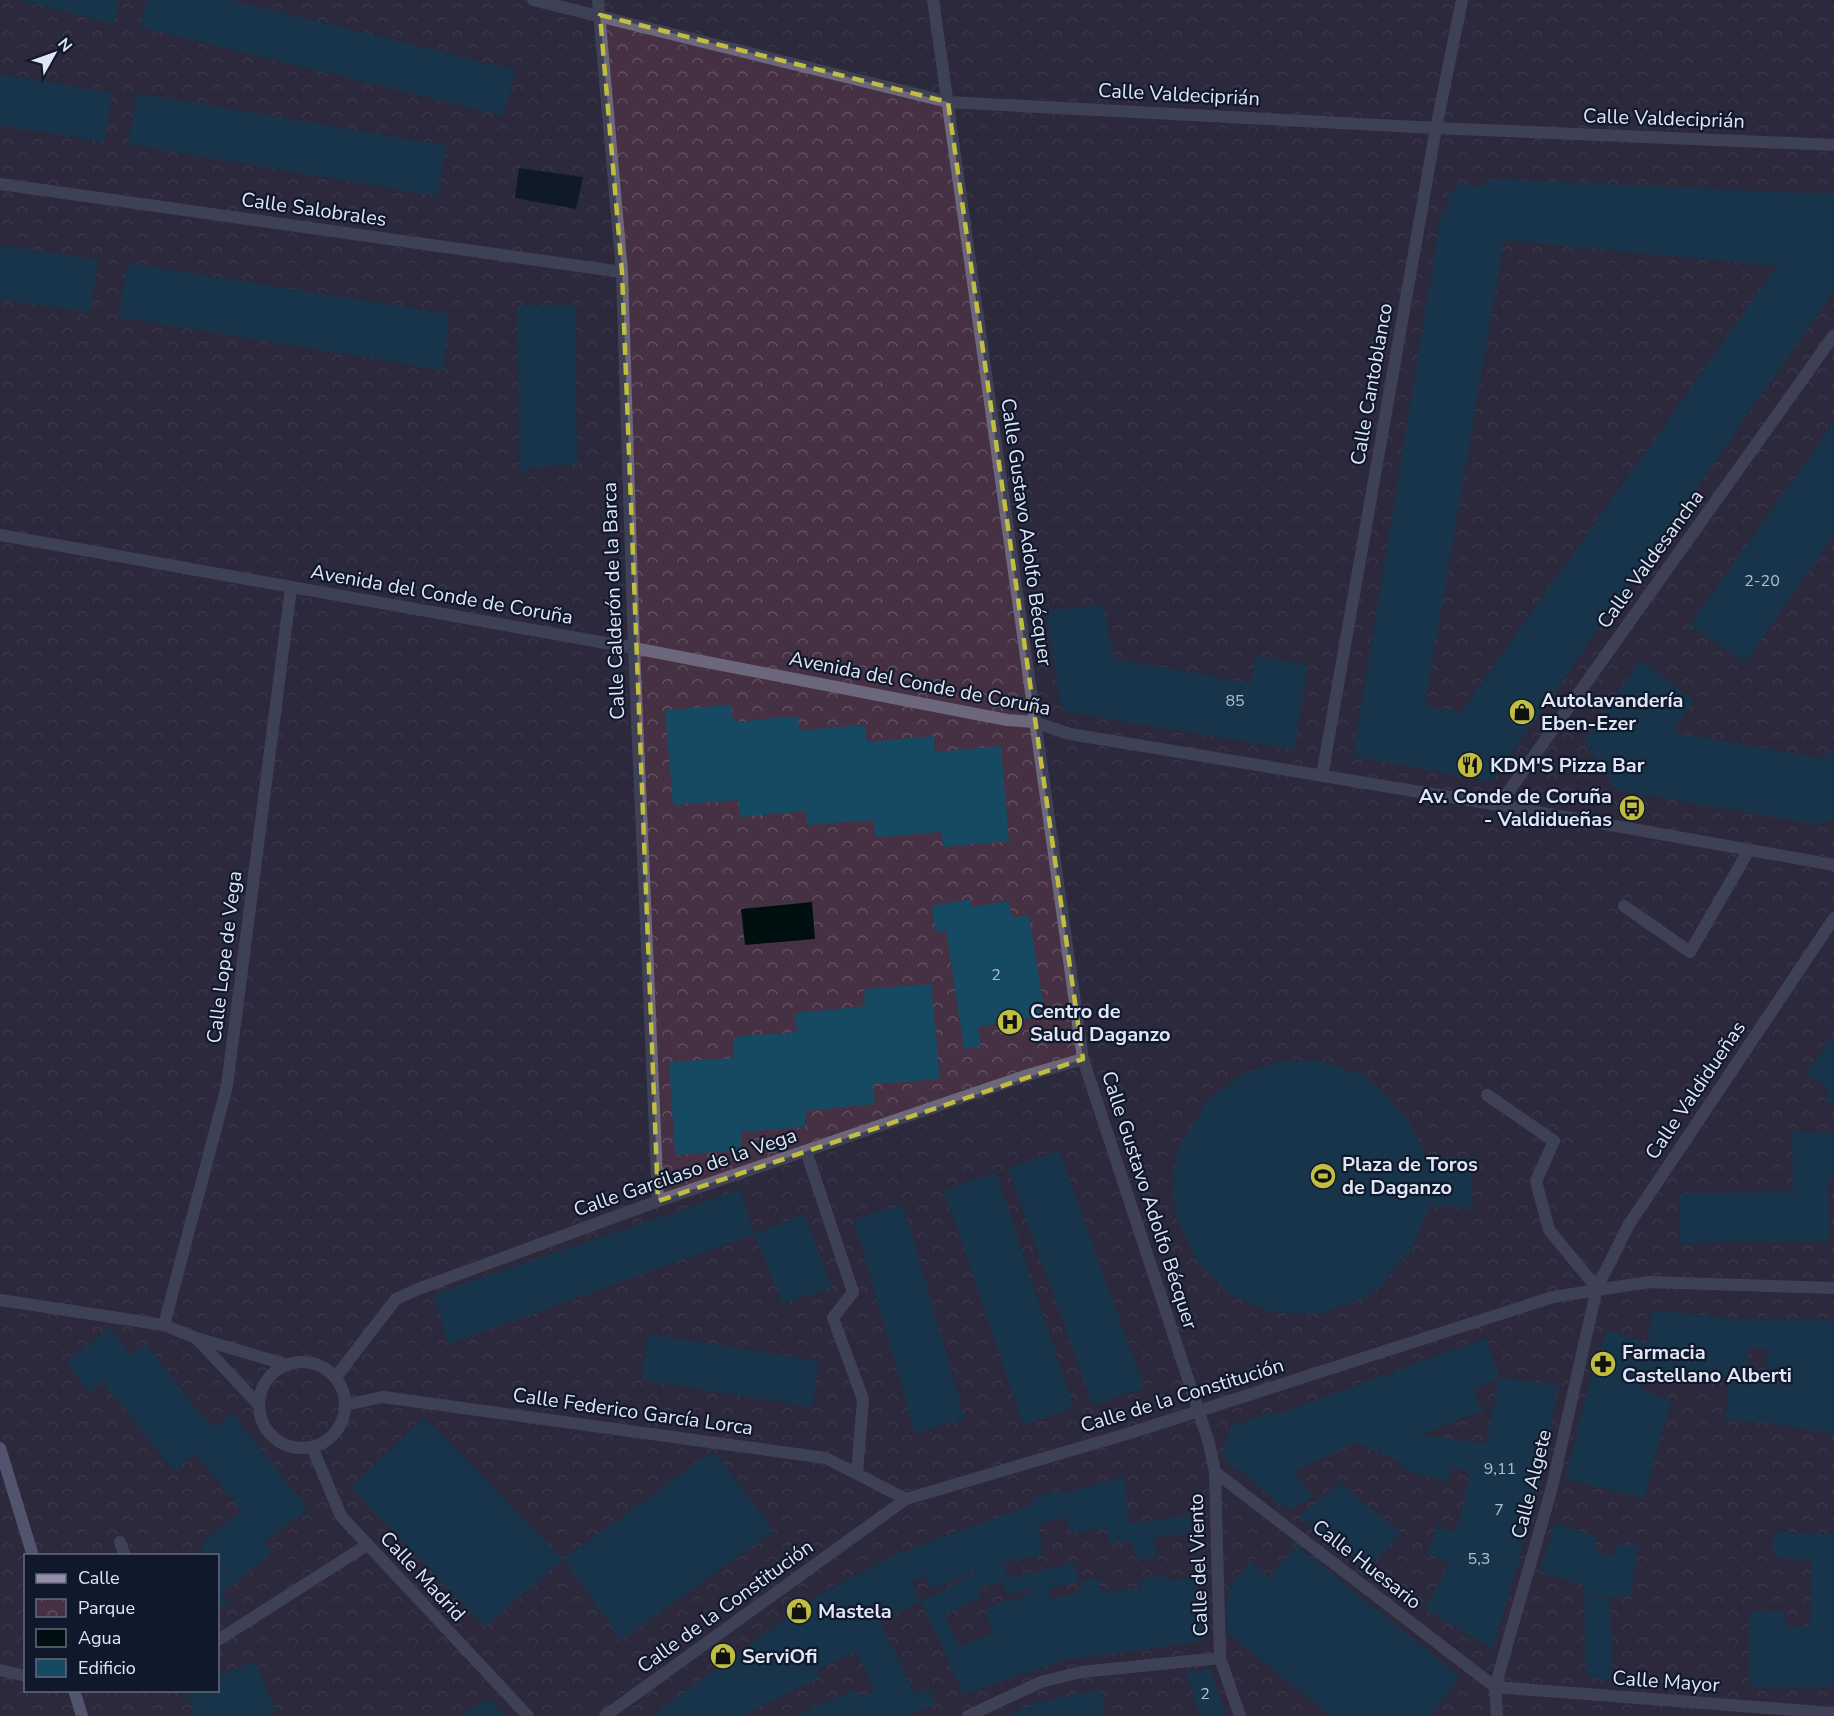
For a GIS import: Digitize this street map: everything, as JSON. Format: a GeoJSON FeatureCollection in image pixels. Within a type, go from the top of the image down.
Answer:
{"type":"FeatureCollection","features":[{"type":"Feature","properties":{"kind":"street","name":"Calle Valdeciprián"},"geometry":{"type":"LineString","coordinates":[[533,0],[948,102],[1436,128],[1834,145]]}},
{"type":"Feature","properties":{"kind":"street","name":"Calle Calderón de la Barca"},"geometry":{"type":"LineString","coordinates":[[598,0],[622,273],[634,648],[658,1201]]}},
{"type":"Feature","properties":{"kind":"street","name":"Calle Gustavo Adolfo Bécquer"},"geometry":{"type":"LineString","coordinates":[[933,0],[1083,1059],[1200,1411]]}},
{"type":"Feature","properties":{"kind":"street","name":"Calle Cantoblanco"},"geometry":{"type":"LineString","coordinates":[[1322,776],[1436,128],[1462,0]]}},
{"type":"Feature","properties":{"kind":"street","name":"Calle Salobrales"},"geometry":{"type":"LineString","coordinates":[[0,184],[622,273]]}},
{"type":"Feature","properties":{"kind":"street","name":"Calle Valdesancha"},"geometry":{"type":"LineString","coordinates":[[1499,805],[1834,336]]}},
{"type":"Feature","properties":{"kind":"street","name":"Avenida del Conde de Coruña"},"geometry":{"type":"LineString","coordinates":[[0,535],[634,648],[1007,720],[1034,722],[1070,734],[1499,805],[1834,865]]}},
{"type":"Feature","properties":{"kind":"street","name":"Calle Lope de Vega"},"geometry":{"type":"LineString","coordinates":[[164,1325],[227,1086],[291,588]]}},
{"type":"Feature","properties":{"kind":"street"},"geometry":{"type":"LineString","coordinates":[[1624,906],[1690,952],[1749,850]]}},
{"type":"Feature","properties":{"kind":"street","name":"Calle Valdidueñas"},"geometry":{"type":"LineString","coordinates":[[1598,1288],[1628,1226],[1834,918]]}},
{"type":"Feature","properties":{"kind":"street","name":"Calle Garcilaso de la Vega"},"geometry":{"type":"LineString","coordinates":[[335,1378],[396,1299],[658,1201],[1083,1059]]}},
{"type":"Feature","properties":{"kind":"street"},"geometry":{"type":"LineString","coordinates":[[1487,1095],[1554,1141],[1536,1181],[1549,1230],[1598,1288]]}},
{"type":"Feature","properties":{"kind":"street"},"geometry":{"type":"LineString","coordinates":[[806,1151],[853,1292],[833,1318],[863,1399],[857,1473]]}},
{"type":"Feature","properties":{"kind":"street","name":"Calle de la Constitución"},"geometry":{"type":"LineString","coordinates":[[604,1716],[906,1499],[1200,1411],[1553,1297],[1598,1288],[1648,1282],[1834,1288]]}},
{"type":"Feature","properties":{"kind":"street","name":"Calle Algete"},"geometry":{"type":"LineString","coordinates":[[1497,1716],[1496,1687],[1551,1491],[1598,1288]]}},
{"type":"Feature","properties":{"kind":"street"},"geometry":{"type":"LineString","coordinates":[[0,1300],[164,1325],[196,1338],[288,1365]]}},
{"type":"Feature","properties":{"kind":"street"},"geometry":{"type":"LineString","coordinates":[[196,1338],[259,1406]]}},
{"type":"Feature","properties":{"kind":"street"},"geometry":{"type":"LineString","coordinates":[[303,1362],[317,1365],[335,1378],[342,1390],[345,1405],[343,1420],[325,1441],[312,1447],[297,1448],[283,1443],[270,1434],[262,1420],[259,1406],[268,1378],[288,1365],[303,1362]]}},
{"type":"Feature","properties":{"kind":"street","name":"Calle Federico García Lorca"},"geometry":{"type":"LineString","coordinates":[[345,1405],[383,1397],[826,1458],[906,1499]]}},
{"type":"Feature","properties":{"kind":"street","name":"Calle del Viento"},"geometry":{"type":"LineString","coordinates":[[1200,1411],[1215,1472],[1220,1658],[1240,1716]]}},
{"type":"Feature","properties":{"kind":"street","name":"Calle Madrid"},"geometry":{"type":"LineString","coordinates":[[312,1447],[341,1516],[528,1716]]}},
{"type":"Feature","properties":{"kind":"street"},"geometry":{"type":"LineString","coordinates":[[0,1448],[32,1554]]}},
{"type":"Feature","properties":{"kind":"street","name":"Calle Huesario"},"geometry":{"type":"LineString","coordinates":[[1215,1472],[1496,1687]]}},
{"type":"Feature","properties":{"kind":"street"},"geometry":{"type":"LineString","coordinates":[[120,1542],[124,1554]]}},
{"type":"Feature","properties":{"kind":"street"},"geometry":{"type":"LineString","coordinates":[[219,1639],[367,1545]]}},
{"type":"Feature","properties":{"kind":"street"},"geometry":{"type":"LineString","coordinates":[[968,1716],[1041,1682],[1081,1672],[1220,1658]]}},
{"type":"Feature","properties":{"kind":"street"},"geometry":{"type":"LineString","coordinates":[[0,1671],[24,1676]]}},
{"type":"Feature","properties":{"kind":"street","name":"Calle Mayor"},"geometry":{"type":"LineString","coordinates":[[1496,1687],[1834,1713]]}},
{"type":"Feature","properties":{"kind":"street"},"geometry":{"type":"LineString","coordinates":[[75,1692],[82,1716]]}},
{"type":"Feature","properties":{"kind":"highlighted area"},"geometry":{"type":"Polygon","coordinates":[[[600,15],[948,102],[1083,1059],[658,1201],[622,272],[600,15]]]}},
{"type":"Feature","properties":{"kind":"green space"},"geometry":{"type":"Polygon","coordinates":[[[0,0],[1834,0],[1834,1716],[0,1716],[0,0]]]}},
{"type":"Feature","properties":{"kind":"water"},"geometry":{"type":"Polygon","coordinates":[[[519,168],[583,177],[576,209],[515,198],[519,168]]]}},
{"type":"Feature","properties":{"kind":"water"},"geometry":{"type":"Polygon","coordinates":[[[812,902],[815,939],[745,945],[741,909],[812,902]]]}},
{"type":"Feature","properties":{"kind":"building"},"geometry":{"type":"Polygon","coordinates":[[[19,0],[119,0],[114,24],[19,0]]]}},
{"type":"Feature","properties":{"kind":"building"},"geometry":{"type":"Polygon","coordinates":[[[147,0],[229,0],[516,70],[503,116],[140,27],[147,0]]]}},
{"type":"Feature","properties":{"kind":"building"},"geometry":{"type":"Polygon","coordinates":[[[0,74],[112,93],[104,142],[0,125],[0,74]]]}},
{"type":"Feature","properties":{"kind":"building"},"geometry":{"type":"Polygon","coordinates":[[[137,93],[447,146],[437,196],[128,144],[137,93]]]}},
{"type":"Feature","properties":{"kind":"building"},"geometry":{"type":"Polygon","coordinates":[[[1494,179],[1831,194],[1834,198],[1834,291],[1492,782],[1353,756],[1441,214],[1449,207],[1447,199],[1455,187],[1467,183],[1477,188],[1494,179]],[[1504,240],[1425,705],[1461,712],[1777,266],[1504,240]]]}},
{"type":"Feature","properties":{"kind":"building"},"geometry":{"type":"Polygon","coordinates":[[[0,245],[98,260],[90,312],[0,299],[0,245]]]}},
{"type":"Feature","properties":{"kind":"building"},"geometry":{"type":"Polygon","coordinates":[[[128,263],[450,314],[443,370],[118,317],[128,263]]]}},
{"type":"Feature","properties":{"kind":"building"},"geometry":{"type":"Polygon","coordinates":[[[575,305],[577,464],[533,467],[520,476],[517,306],[575,305]]]}},
{"type":"Feature","properties":{"kind":"building"},"geometry":{"type":"Polygon","coordinates":[[[1834,422],[1834,535],[1745,663],[1690,625],[1834,422]]]}},
{"type":"Feature","properties":{"kind":"building"},"geometry":{"type":"Polygon","coordinates":[[[1103,605],[1115,659],[1250,683],[1256,656],[1308,665],[1294,750],[1062,711],[1046,611],[1103,605]]]}},
{"type":"Feature","properties":{"kind":"building"},"geometry":{"type":"Polygon","coordinates":[[[1640,660],[1694,700],[1673,732],[1824,759],[1834,745],[1834,818],[1824,823],[1810,823],[1616,790],[1584,741],[1640,660]]]}},
{"type":"Feature","properties":{"kind":"building"},"geometry":{"type":"Polygon","coordinates":[[[731,705],[733,722],[798,716],[799,730],[865,725],[867,742],[933,736],[935,752],[1001,746],[1009,841],[943,847],[941,832],[876,837],[873,820],[807,825],[806,811],[740,817],[738,800],[673,805],[665,710],[731,705]]]}},
{"type":"Feature","properties":{"kind":"building","name":"Centro de Salud Daganzo"},"geometry":{"type":"Polygon","coordinates":[[[971,899],[972,907],[1009,901],[1012,918],[1029,915],[1045,1016],[978,1027],[981,1046],[964,1049],[946,930],[936,932],[931,906],[971,899]]]}},
{"type":"Feature","properties":{"kind":"building"},"geometry":{"type":"Polygon","coordinates":[[[931,984],[940,1079],[873,1084],[875,1104],[805,1111],[805,1127],[741,1132],[741,1150],[675,1155],[669,1062],[734,1058],[733,1037],[797,1032],[795,1013],[865,1006],[864,989],[931,984]]]}},
{"type":"Feature","properties":{"kind":"building"},"geometry":{"type":"Polygon","coordinates":[[[1834,1034],[1834,1103],[1826,1102],[1829,1088],[1806,1074],[1834,1034]]]}},
{"type":"Feature","properties":{"kind":"building","name":"Plaza de Toros de Daganzo"},"geometry":{"type":"Polygon","coordinates":[[[1318,1060],[1363,1075],[1379,1088],[1411,1123],[1426,1157],[1471,1158],[1473,1207],[1430,1206],[1411,1250],[1380,1286],[1362,1299],[1318,1314],[1270,1312],[1229,1294],[1197,1262],[1176,1218],[1173,1189],[1175,1164],[1180,1146],[1206,1102],[1241,1075],[1282,1061],[1318,1060]]]}},
{"type":"Feature","properties":{"kind":"building"},"geometry":{"type":"Polygon","coordinates":[[[1792,1132],[1834,1133],[1834,1180],[1828,1180],[1829,1241],[1680,1243],[1679,1193],[1793,1192],[1792,1132]]]}},
{"type":"Feature","properties":{"kind":"building"},"geometry":{"type":"Polygon","coordinates":[[[1059,1150],[1144,1388],[1093,1405],[1008,1169],[1059,1150]]]}},
{"type":"Feature","properties":{"kind":"building"},"geometry":{"type":"Polygon","coordinates":[[[996,1173],[1074,1408],[1023,1425],[944,1190],[996,1173]]]}},
{"type":"Feature","properties":{"kind":"building"},"geometry":{"type":"Polygon","coordinates":[[[740,1190],[754,1234],[449,1344],[433,1294],[740,1190]]]}},
{"type":"Feature","properties":{"kind":"building"},"geometry":{"type":"Polygon","coordinates":[[[903,1204],[965,1419],[915,1433],[854,1220],[903,1204]]]}},
{"type":"Feature","properties":{"kind":"building"},"geometry":{"type":"Polygon","coordinates":[[[805,1214],[832,1287],[783,1304],[754,1234],[805,1214]]]}},
{"type":"Feature","properties":{"kind":"building"},"geometry":{"type":"Polygon","coordinates":[[[1653,1310],[1733,1319],[1834,1320],[1834,1434],[1764,1422],[1725,1420],[1729,1379],[1647,1370],[1642,1390],[1671,1400],[1644,1498],[1565,1479],[1592,1372],[1607,1330],[1647,1343],[1653,1310]],[[1748,1348],[1748,1368],[1766,1369],[1767,1349],[1748,1348]],[[1766,1369],[1765,1383],[1792,1385],[1793,1370],[1766,1369]]]}},
{"type":"Feature","properties":{"kind":"building"},"geometry":{"type":"Polygon","coordinates":[[[109,1328],[130,1355],[145,1343],[212,1428],[232,1413],[308,1509],[265,1541],[273,1552],[222,1593],[229,1602],[219,1611],[219,1554],[198,1554],[205,1548],[202,1542],[241,1511],[196,1454],[174,1471],[102,1381],[89,1392],[66,1362],[109,1328]]]}},
{"type":"Feature","properties":{"kind":"building"},"geometry":{"type":"Polygon","coordinates":[[[648,1334],[819,1361],[812,1407],[641,1380],[648,1334]]]}},
{"type":"Feature","properties":{"kind":"building"},"geometry":{"type":"Polygon","coordinates":[[[1486,1338],[1499,1378],[1559,1386],[1536,1502],[1493,1649],[1425,1609],[1449,1563],[1427,1553],[1437,1525],[1454,1533],[1461,1515],[1470,1471],[1451,1467],[1448,1482],[1402,1469],[1403,1464],[1357,1442],[1295,1471],[1313,1497],[1288,1511],[1222,1456],[1231,1426],[1275,1411],[1277,1414],[1486,1338]],[[1499,1378],[1473,1390],[1482,1411],[1420,1435],[1486,1444],[1499,1378]]]}},
{"type":"Feature","properties":{"kind":"building"},"geometry":{"type":"Polygon","coordinates":[[[425,1417],[563,1559],[485,1627],[350,1487],[425,1417]]]}},
{"type":"Feature","properties":{"kind":"building"},"geometry":{"type":"Polygon","coordinates":[[[713,1451],[774,1531],[621,1640],[563,1559],[713,1451]]]}},
{"type":"Feature","properties":{"kind":"building"},"geometry":{"type":"Polygon","coordinates":[[[1124,1477],[1129,1524],[1190,1515],[1193,1532],[1154,1538],[1156,1557],[1136,1560],[1132,1541],[1109,1543],[1106,1528],[1070,1533],[1067,1517],[1038,1524],[1043,1555],[1003,1562],[1007,1578],[1075,1563],[1079,1582],[1099,1578],[1101,1592],[1140,1587],[1139,1579],[1166,1575],[1167,1581],[1197,1577],[1203,1641],[1062,1661],[963,1694],[921,1601],[880,1622],[915,1694],[928,1688],[936,1704],[908,1716],[797,1716],[855,1689],[860,1698],[875,1691],[856,1651],[817,1670],[819,1677],[747,1713],[748,1716],[653,1716],[720,1665],[827,1590],[899,1553],[1034,1504],[1032,1497],[1061,1490],[1062,1494],[1124,1477]],[[975,1571],[931,1590],[925,1576],[912,1582],[921,1601],[976,1574],[975,1571]],[[1003,1581],[978,1588],[981,1597],[945,1615],[959,1646],[993,1633],[985,1608],[1031,1594],[1029,1589],[1007,1594],[1003,1581]],[[1079,1582],[1049,1588],[1050,1599],[1081,1592],[1079,1582]]]}},
{"type":"Feature","properties":{"kind":"building"},"geometry":{"type":"Polygon","coordinates":[[[1341,1483],[1401,1534],[1368,1568],[1299,1516],[1341,1483]]]}},
{"type":"Feature","properties":{"kind":"building"},"geometry":{"type":"Polygon","coordinates":[[[1555,1522],[1597,1537],[1595,1551],[1613,1557],[1619,1544],[1639,1546],[1630,1596],[1588,1598],[1610,1600],[1612,1679],[1591,1678],[1586,1671],[1584,1585],[1539,1572],[1555,1522]]]}},
{"type":"Feature","properties":{"kind":"building"},"geometry":{"type":"Polygon","coordinates":[[[1773,1532],[1834,1534],[1834,1688],[1749,1687],[1749,1611],[1785,1611],[1786,1627],[1810,1626],[1812,1560],[1773,1557],[1773,1532]]]}},
{"type":"Feature","properties":{"kind":"building"},"geometry":{"type":"Polygon","coordinates":[[[1296,1545],[1461,1677],[1430,1716],[1331,1716],[1226,1632],[1228,1588],[1250,1561],[1269,1578],[1296,1545]]]}},
{"type":"Feature","properties":{"kind":"building"},"geometry":{"type":"Polygon","coordinates":[[[256,1661],[276,1713],[270,1716],[195,1716],[187,1692],[219,1692],[219,1675],[256,1661]]]}},
{"type":"Feature","properties":{"kind":"building"},"geometry":{"type":"Polygon","coordinates":[[[1210,1669],[1226,1716],[1191,1716],[1199,1713],[1186,1673],[1210,1669]]]}},
{"type":"Feature","properties":{"kind":"building"},"geometry":{"type":"Polygon","coordinates":[[[1100,1690],[1106,1716],[1007,1716],[1035,1703],[1100,1690]]]}},
{"type":"Feature","properties":{"kind":"building"},"geometry":{"type":"Polygon","coordinates":[[[490,1699],[505,1716],[458,1716],[490,1699]]]}},
{"type":"Feature","properties":{"kind":"place","name":"Autolavandería Eben-Ezer"},"geometry":{"type":"Point","coordinates":[1522,712]}},
{"type":"Feature","properties":{"kind":"place","name":"KDM'S Pizza Bar"},"geometry":{"type":"Point","coordinates":[1470,765]}},
{"type":"Feature","properties":{"kind":"place","name":"Av. Conde de Coruña - Valdidueñas"},"geometry":{"type":"Point","coordinates":[1632,808]}},
{"type":"Feature","properties":{"kind":"place","name":"Centro de Salud Daganzo"},"geometry":{"type":"Point","coordinates":[1010,1022]}},
{"type":"Feature","properties":{"kind":"place","name":"Plaza de Toros de Daganzo"},"geometry":{"type":"Point","coordinates":[1323,1176]}},
{"type":"Feature","properties":{"kind":"place","name":"Farmacia Castellano Alberti"},"geometry":{"type":"Point","coordinates":[1603,1364]}},
{"type":"Feature","properties":{"kind":"place","name":"Mastela"},"geometry":{"type":"Point","coordinates":[799,1611]}},
{"type":"Feature","properties":{"kind":"place","name":"ServiOfi"},"geometry":{"type":"Point","coordinates":[723,1656]}}]}
